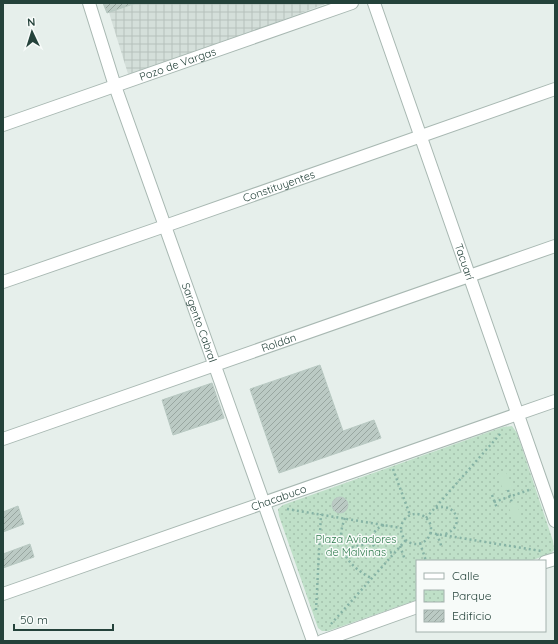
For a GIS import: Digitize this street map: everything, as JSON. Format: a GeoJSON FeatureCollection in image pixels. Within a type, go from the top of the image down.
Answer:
{"type":"FeatureCollection","features":[{"type":"Feature","properties":{"kind":"street","name":"Sargento Cabral"},"geometry":{"type":"LineString","coordinates":[[89,3],[116,86],[313,641]]}},
{"type":"Feature","properties":{"kind":"street","name":"Pozo de Vargas"},"geometry":{"type":"LineString","coordinates":[[3,124],[352,3]]}},
{"type":"Feature","properties":{"kind":"street","name":"Tacuarí"},"geometry":{"type":"LineString","coordinates":[[374,3],[555,521]]}},
{"type":"Feature","properties":{"kind":"street","name":"Constituyentes"},"geometry":{"type":"LineString","coordinates":[[3,282],[555,89]]}},
{"type":"Feature","properties":{"kind":"street","name":"Roldán"},"geometry":{"type":"LineString","coordinates":[[3,440],[555,246]]}},
{"type":"Feature","properties":{"kind":"street","name":"Chacabuco"},"geometry":{"type":"LineString","coordinates":[[3,594],[555,401]]}},
{"type":"Feature","properties":{"kind":"street"},"geometry":{"type":"LineString","coordinates":[[322,641],[416,607]]}},
{"type":"Feature","properties":{"kind":"path"},"geometry":{"type":"LineString","coordinates":[[426,518],[502,432]]}},
{"type":"Feature","properties":{"kind":"path"},"geometry":{"type":"LineString","coordinates":[[390,459],[410,516]]}},
{"type":"Feature","properties":{"kind":"path"},"geometry":{"type":"LineString","coordinates":[[494,502],[542,485]]}},
{"type":"Feature","properties":{"kind":"path"},"geometry":{"type":"LineString","coordinates":[[508,490],[512,503]]}},
{"type":"Feature","properties":{"kind":"path"},"geometry":{"type":"LineString","coordinates":[[492,495],[497,508]]}},
{"type":"Feature","properties":{"kind":"path"},"geometry":{"type":"LineString","coordinates":[[430,532],[447,534],[454,529],[457,521],[454,512],[448,507],[443,506],[434,508]]}},
{"type":"Feature","properties":{"kind":"path"},"geometry":{"type":"LineString","coordinates":[[286,508],[401,528]]}},
{"type":"Feature","properties":{"kind":"path"},"geometry":{"type":"LineString","coordinates":[[316,617],[321,514]]}},
{"type":"Feature","properties":{"kind":"path"},"geometry":{"type":"LineString","coordinates":[[417,514],[426,518],[429,523],[430,532],[428,538],[420,543],[413,543],[406,540],[403,536],[401,528],[405,519],[417,514]]}},
{"type":"Feature","properties":{"kind":"path"},"geometry":{"type":"LineString","coordinates":[[345,518],[341,532],[342,550],[346,558],[355,568],[371,578]]}},
{"type":"Feature","properties":{"kind":"path"},"geometry":{"type":"LineString","coordinates":[[385,525],[381,526],[374,532],[373,542],[376,548],[383,553],[396,550]]}},
{"type":"Feature","properties":{"kind":"path"},"geometry":{"type":"LineString","coordinates":[[437,534],[442,548]]}},
{"type":"Feature","properties":{"kind":"path"},"geometry":{"type":"LineString","coordinates":[[442,534],[549,558]]}},
{"type":"Feature","properties":{"kind":"path"},"geometry":{"type":"LineString","coordinates":[[326,630],[406,540]]}},
{"type":"Feature","properties":{"kind":"path"},"geometry":{"type":"LineString","coordinates":[[342,550],[373,542]]}},
{"type":"Feature","properties":{"kind":"path"},"geometry":{"type":"LineString","coordinates":[[420,543],[426,560]]}},
{"type":"Feature","properties":{"kind":"path"},"geometry":{"type":"LineString","coordinates":[[400,546],[405,560]]}},
{"type":"Feature","properties":{"kind":"shaded area"},"geometry":{"type":"Polygon","coordinates":[[[106,3],[328,3],[129,77],[106,3]]]}},
{"type":"Feature","properties":{"kind":"green space","name":"Plaza Aviadores de Malvinas"},"geometry":{"type":"Polygon","coordinates":[[[512,426],[517,433],[553,541],[554,550],[550,554],[533,560],[416,560],[416,600],[328,631],[322,631],[318,628],[279,516],[278,509],[283,505],[503,427],[512,426]]]}},
{"type":"Feature","properties":{"kind":"green space"},"geometry":{"type":"Polygon","coordinates":[[[506,472],[512,488],[503,491],[498,474],[506,472]]]}},
{"type":"Feature","properties":{"kind":"green space"},"geometry":{"type":"Polygon","coordinates":[[[516,502],[522,519],[514,521],[508,505],[516,502]]]}},
{"type":"Feature","properties":{"kind":"building"},"geometry":{"type":"Polygon","coordinates":[[[103,3],[136,3],[107,13],[103,3]]]}},
{"type":"Feature","properties":{"kind":"building"},"geometry":{"type":"Polygon","coordinates":[[[320,365],[343,431],[374,420],[381,438],[279,473],[250,389],[320,365]]]}},
{"type":"Feature","properties":{"kind":"building"},"geometry":{"type":"Polygon","coordinates":[[[212,383],[224,418],[173,435],[162,400],[212,383]]]}},
{"type":"Feature","properties":{"kind":"building"},"geometry":{"type":"Polygon","coordinates":[[[340,497],[347,502],[348,505],[343,512],[340,513],[333,508],[332,505],[337,498],[340,497]]]}},
{"type":"Feature","properties":{"kind":"building"},"geometry":{"type":"Polygon","coordinates":[[[18,506],[24,524],[3,532],[3,512],[18,506]]]}},
{"type":"Feature","properties":{"kind":"building"},"geometry":{"type":"Polygon","coordinates":[[[30,544],[34,557],[3,568],[3,554],[30,544]]]}}]}
